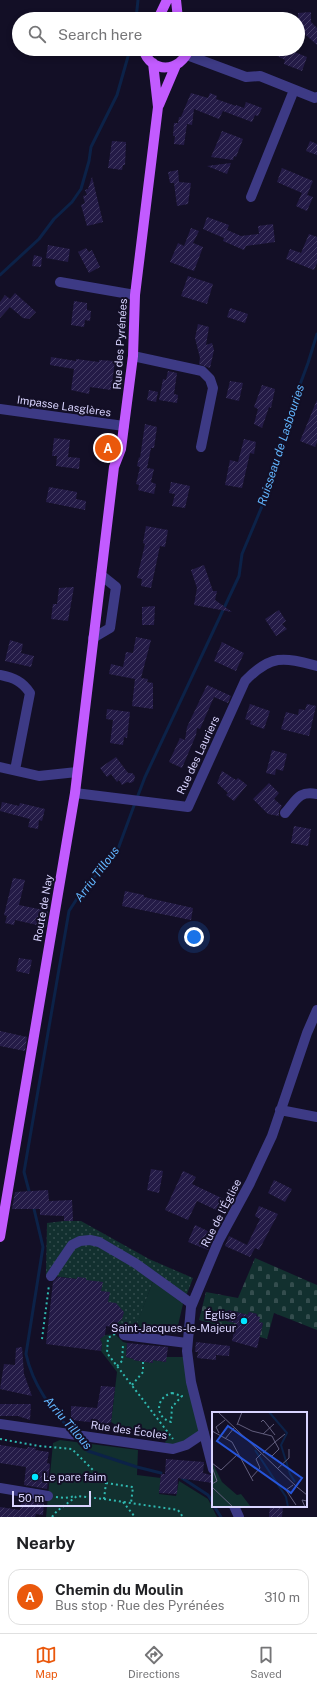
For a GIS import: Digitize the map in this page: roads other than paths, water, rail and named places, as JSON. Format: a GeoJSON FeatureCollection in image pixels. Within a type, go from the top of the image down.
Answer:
{"type":"FeatureCollection","features":[{"type":"Feature","properties":{"kind":"main road"},"geometry":{"type":"LineString","coordinates":[[161,12],[167,0]]}},
{"type":"Feature","properties":{"kind":"main road"},"geometry":{"type":"LineString","coordinates":[[176,0],[177,12]]}},
{"type":"Feature","properties":{"kind":"main road"},"geometry":{"type":"LineString","coordinates":[[147,56],[153,63],[164,68],[176,65],[184,56]]}},
{"type":"Feature","properties":{"kind":"main road","name":"Rue des Pyrénées"},"geometry":{"type":"LineString","coordinates":[[100,578],[114,468],[121,449],[133,356],[135,295],[158,107],[153,63]]}},
{"type":"Feature","properties":{"kind":"main road","name":"Rue des Pyrénées"},"geometry":{"type":"LineString","coordinates":[[158,107],[176,65]]}},
{"type":"Feature","properties":{"kind":"main road","name":"Route de Nay"},"geometry":{"type":"LineString","coordinates":[[0,1237],[75,793],[100,578]]}},
{"type":"Feature","properties":{"kind":"street"},"geometry":{"type":"LineString","coordinates":[[197,56],[246,77],[260,76],[317,98]]}},
{"type":"Feature","properties":{"kind":"street"},"geometry":{"type":"LineString","coordinates":[[251,197],[294,90]]}},
{"type":"Feature","properties":{"kind":"street"},"geometry":{"type":"LineString","coordinates":[[60,282],[135,295]]}},
{"type":"Feature","properties":{"kind":"street"},"geometry":{"type":"LineString","coordinates":[[133,356],[202,371],[210,379],[213,388],[201,447]]}},
{"type":"Feature","properties":{"kind":"street","name":"Impasse Lasglères"},"geometry":{"type":"LineString","coordinates":[[0,409],[124,426]]}},
{"type":"Feature","properties":{"kind":"street"},"geometry":{"type":"LineString","coordinates":[[93,638],[110,628],[116,587],[100,578]]}},
{"type":"Feature","properties":{"kind":"street","name":"Rue des Lauriers"},"geometry":{"type":"LineString","coordinates":[[75,793],[188,807],[245,681],[257,669],[272,661],[289,659],[317,666]]}},
{"type":"Feature","properties":{"kind":"street"},"geometry":{"type":"LineString","coordinates":[[0,675],[15,678],[25,685],[30,693],[15,770]]}},
{"type":"Feature","properties":{"kind":"street"},"geometry":{"type":"LineString","coordinates":[[0,766],[40,776],[77,772]]}},
{"type":"Feature","properties":{"kind":"street"},"geometry":{"type":"LineString","coordinates":[[285,813],[297,797],[303,793],[317,794]]}},
{"type":"Feature","properties":{"kind":"street","name":"Rue de l'Église"},"geometry":{"type":"LineString","coordinates":[[212,1465],[191,1382],[187,1351],[192,1304],[219,1240],[250,1183],[272,1136],[307,1033],[317,1010]]}},
{"type":"Feature","properties":{"kind":"street"},"geometry":{"type":"LineString","coordinates":[[280,1110],[317,1117]]}},
{"type":"Feature","properties":{"kind":"street"},"geometry":{"type":"LineString","coordinates":[[51,1276],[72,1245],[80,1241],[90,1240],[99,1242],[135,1263],[192,1304]]}},
{"type":"Feature","properties":{"kind":"street"},"geometry":{"type":"LineString","coordinates":[[124,1335],[187,1342]]}},
{"type":"Feature","properties":{"kind":"street","name":"Rue des Écoles"},"geometry":{"type":"LineString","coordinates":[[0,1424],[173,1449],[180,1448],[204,1434]]}},
{"type":"Feature","properties":{"kind":"street"},"geometry":{"type":"LineString","coordinates":[[5,1488],[48,1496]]}},
{"type":"Feature","properties":{"kind":"street"},"geometry":{"type":"LineString","coordinates":[[234,1507],[239,1517]]}},
{"type":"Feature","properties":{"kind":"waterway"},"geometry":{"type":"LineString","coordinates":[[137,12],[138,0]]}},
{"type":"Feature","properties":{"kind":"waterway"},"geometry":{"type":"LineString","coordinates":[[0,275],[39,239],[54,219],[72,202],[81,189],[89,161],[91,147],[117,95],[128,56]]}},
{"type":"Feature","properties":{"kind":"waterway","name":"Arriu Tillous"},"geometry":{"type":"LineString","coordinates":[[137,798],[145,777],[239,576],[242,554],[265,499],[295,398],[317,334]]}},
{"type":"Feature","properties":{"kind":"waterway","name":"Arriu Tillous"},"geometry":{"type":"LineString","coordinates":[[29,1191],[24,1172],[69,911],[80,894],[118,849],[135,803]]}},
{"type":"Feature","properties":{"kind":"waterway","name":"Arriu Tillous"},"geometry":{"type":"LineString","coordinates":[[34,1209],[43,1247],[26,1354],[29,1366],[38,1386],[50,1405],[72,1432]]}},
{"type":"Feature","properties":{"kind":"waterway","name":"Arriu Tillous"},"geometry":{"type":"LineString","coordinates":[[77,1438],[88,1451],[161,1473]]}},
{"type":"Feature","properties":{"kind":"waterway","name":"Arriu Tillous"},"geometry":{"type":"LineString","coordinates":[[182,1478],[208,1495],[212,1501]]}},
{"type":"Feature","properties":{"kind":"waterway","name":"Arriu Tillous"},"geometry":{"type":"LineString","coordinates":[[215,1507],[221,1517]]}},
{"type":"Feature","properties":{"kind":"place","name":"Chemin du Moulin"},"geometry":{"type":"Point","coordinates":[108,448]}},
{"type":"Feature","properties":{"kind":"place","name":"Église Saint-Jacques-le-Majeur"},"geometry":{"type":"Point","coordinates":[244,1321]}},
{"type":"Feature","properties":{"kind":"place","name":"Le pare faim"},"geometry":{"type":"Point","coordinates":[35,1477]}},
{"type":"Feature","properties":{"kind":"water label","name":"Ruisseau de Lasbouries"},"geometry":{"type":"Point","coordinates":[281,445]}}]}
